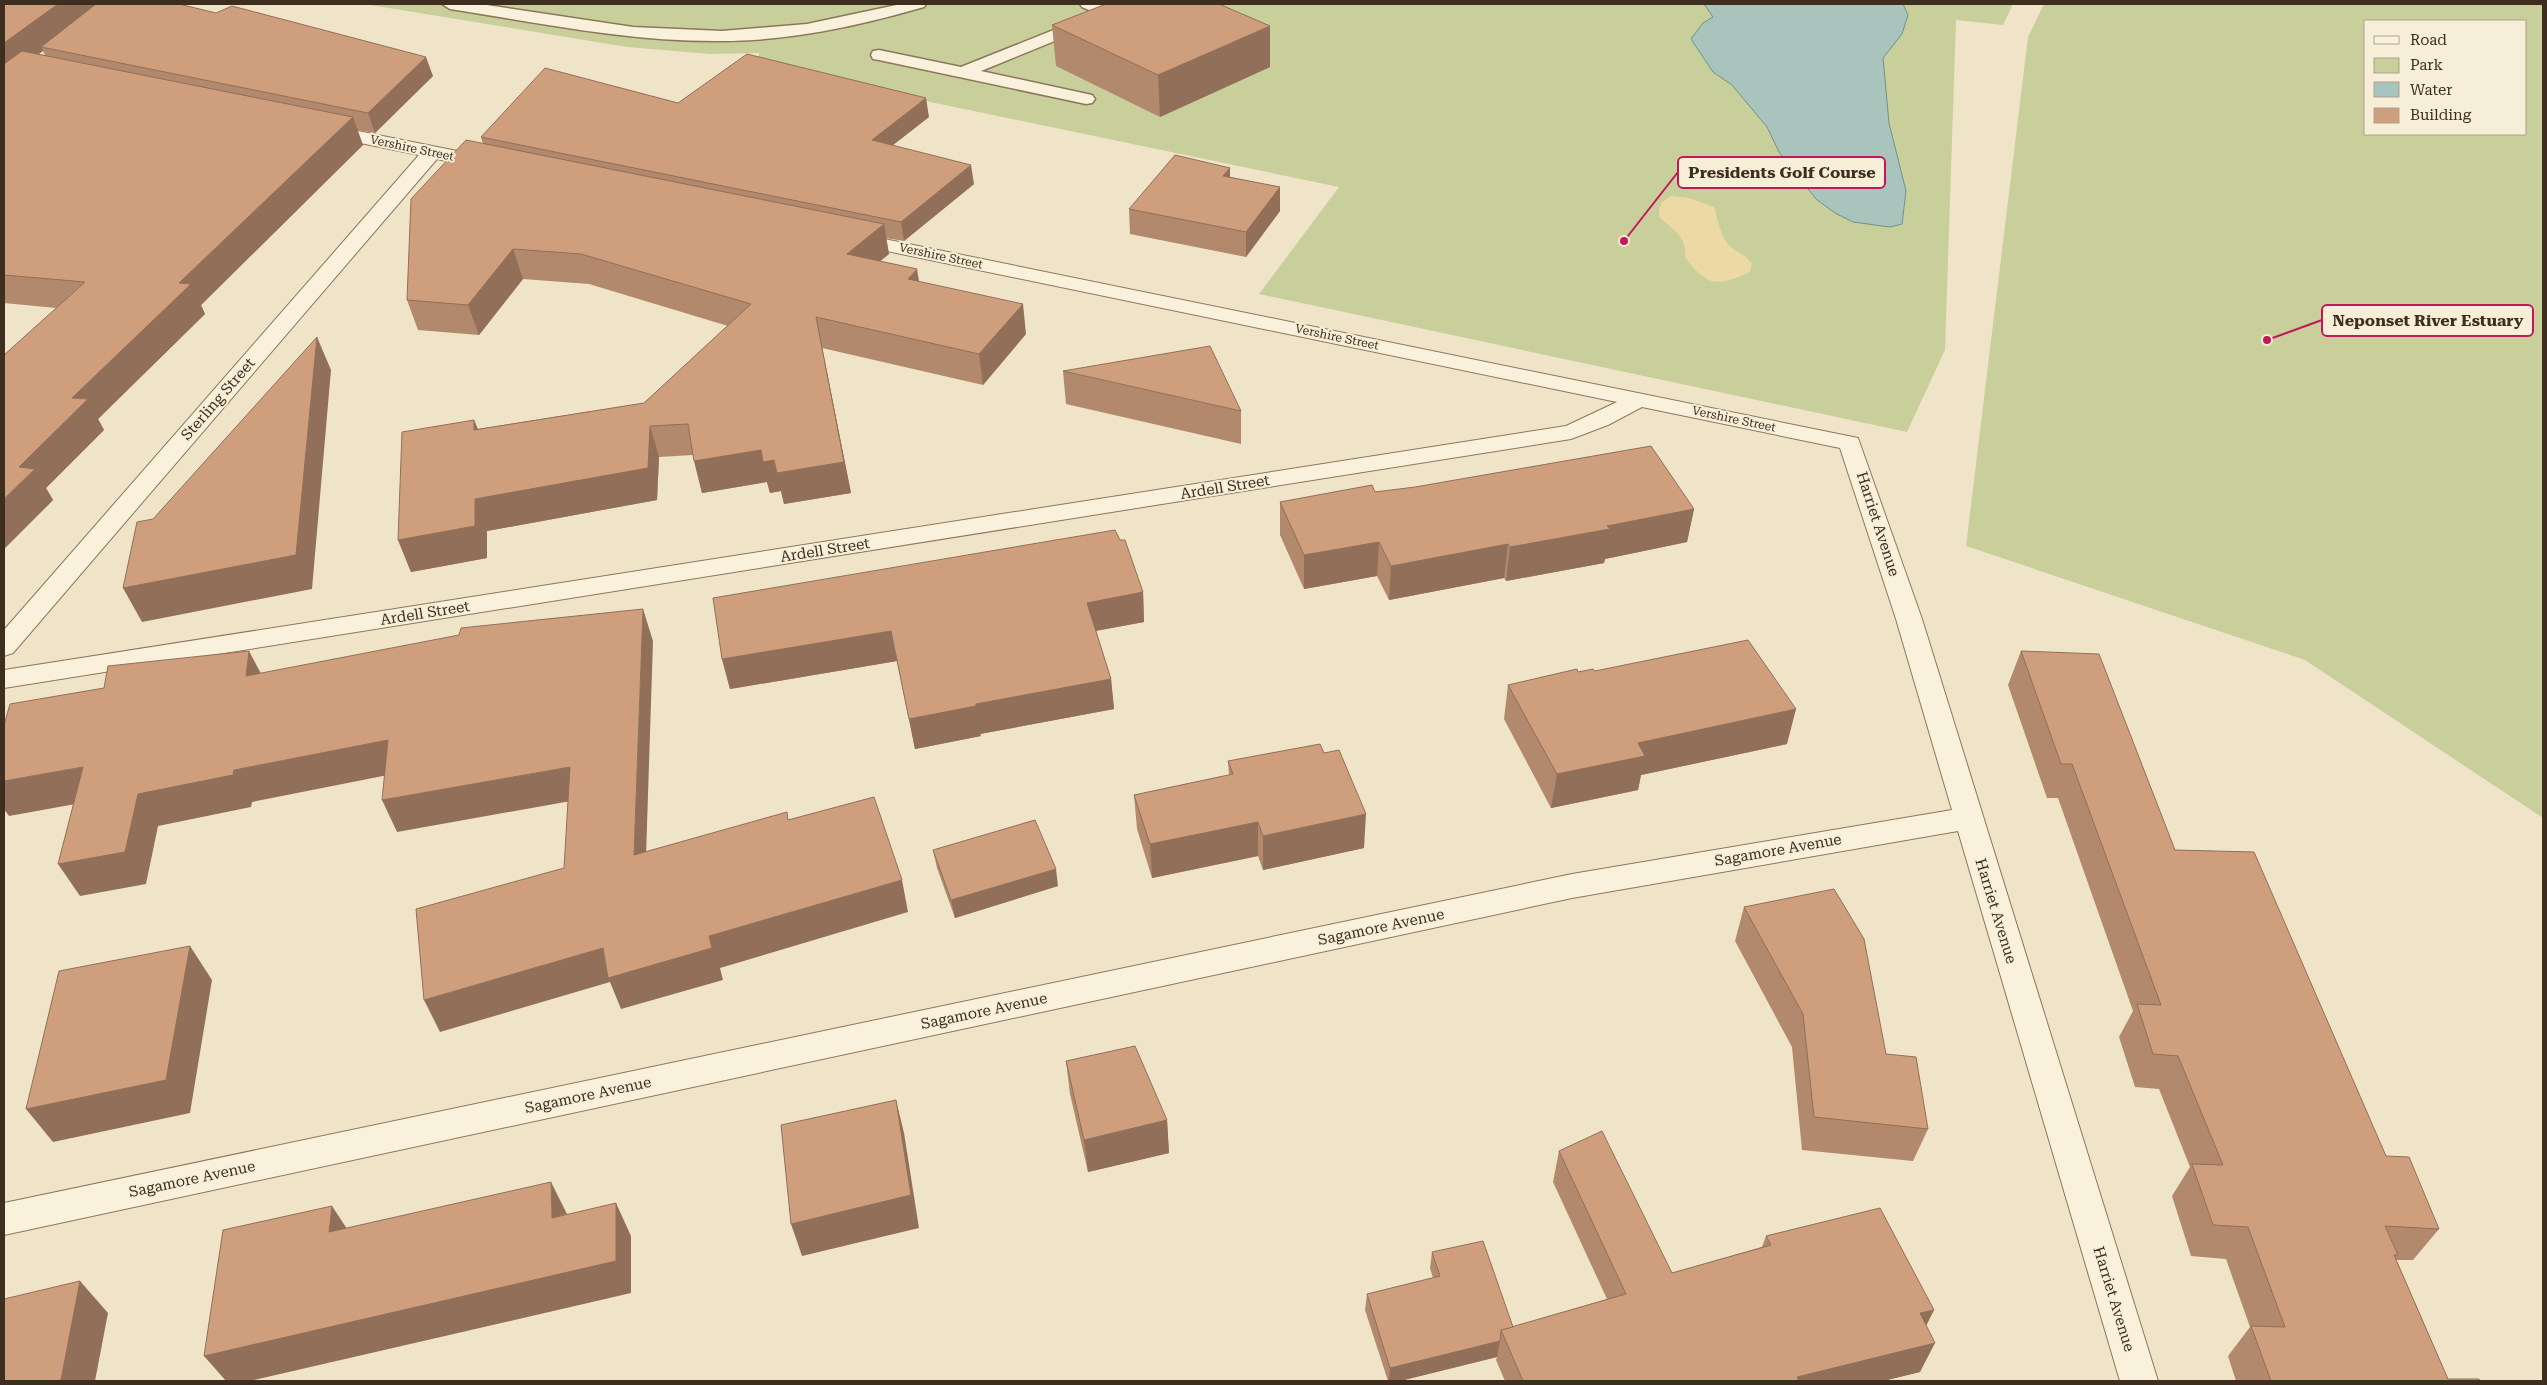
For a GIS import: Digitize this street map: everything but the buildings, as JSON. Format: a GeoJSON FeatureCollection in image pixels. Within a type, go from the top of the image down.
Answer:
{"type":"FeatureCollection","features":[{"type":"Feature","properties":{"kind":"street","name":"Vershire Street"},"geometry":{"type":"LineString","coordinates":[[306,126],[510,168]]}},
{"type":"Feature","properties":{"kind":"street","name":"Sterling Street"},"geometry":{"type":"LineString","coordinates":[[4,647],[432,152]]}},
{"type":"Feature","properties":{"kind":"street","name":"Vershire Street"},"geometry":{"type":"LineString","coordinates":[[832,234],[1850,443]]}},
{"type":"Feature","properties":{"kind":"street","name":"Ardell Street"},"geometry":{"type":"LineString","coordinates":[[4,679],[1571,432],[1640,400]]}},
{"type":"Feature","properties":{"kind":"street","name":"Harriet Avenue"},"geometry":{"type":"LineString","coordinates":[[1850,443],[1909,619],[2139,1381]]}},
{"type":"Feature","properties":{"kind":"street","name":"Sagamore Avenue"},"geometry":{"type":"LineString","coordinates":[[4,1219],[1572,886],[1968,818]]}},
{"type":"Feature","properties":{"kind":"lane"},"geometry":{"type":"LineString","coordinates":[[450,4],[646,33],[716,36],[764,35],[815,27],[918,4]]}},
{"type":"Feature","properties":{"kind":"lane"},"geometry":{"type":"LineString","coordinates":[[962,73],[1110,13],[1088,4]]}},
{"type":"Feature","properties":{"kind":"lane"},"geometry":{"type":"LineString","coordinates":[[878,55],[1086,99]]}},
{"type":"Feature","properties":{"kind":"green space"},"geometry":{"type":"Polygon","coordinates":[[[364,4],[2013,4],[2003,25],[1956,20],[1945,350],[1907,432],[1259,294],[1339,187],[757,66],[759,53],[710,54],[627,47],[364,4]]]}},
{"type":"Feature","properties":{"kind":"green space"},"geometry":{"type":"Polygon","coordinates":[[[2044,4],[2543,4],[2543,818],[2305,660],[1966,546],[2028,37],[2044,4]]]}},
{"type":"Feature","properties":{"kind":"sand"},"geometry":{"type":"Polygon","coordinates":[[[1671,196],[1689,198],[1714,207],[1725,239],[1731,247],[1749,260],[1752,264],[1750,272],[1721,282],[1707,279],[1700,274],[1685,257],[1682,239],[1659,217],[1661,204],[1671,196]]]}},
{"type":"Feature","properties":{"kind":"water"},"geometry":{"type":"Polygon","coordinates":[[[1704,4],[1903,4],[1908,15],[1902,34],[1883,58],[1889,123],[1906,191],[1902,224],[1890,227],[1853,222],[1835,213],[1816,199],[1779,152],[1767,127],[1732,85],[1713,72],[1691,39],[1703,23],[1713,17],[1704,4]]]}},
{"type":"Feature","properties":{"kind":"place","name":"Presidents Golf Course"},"geometry":{"type":"Point","coordinates":[1624,241]}},
{"type":"Feature","properties":{"kind":"place","name":"Neponset River Estuary"},"geometry":{"type":"Point","coordinates":[2267,340]}}]}
